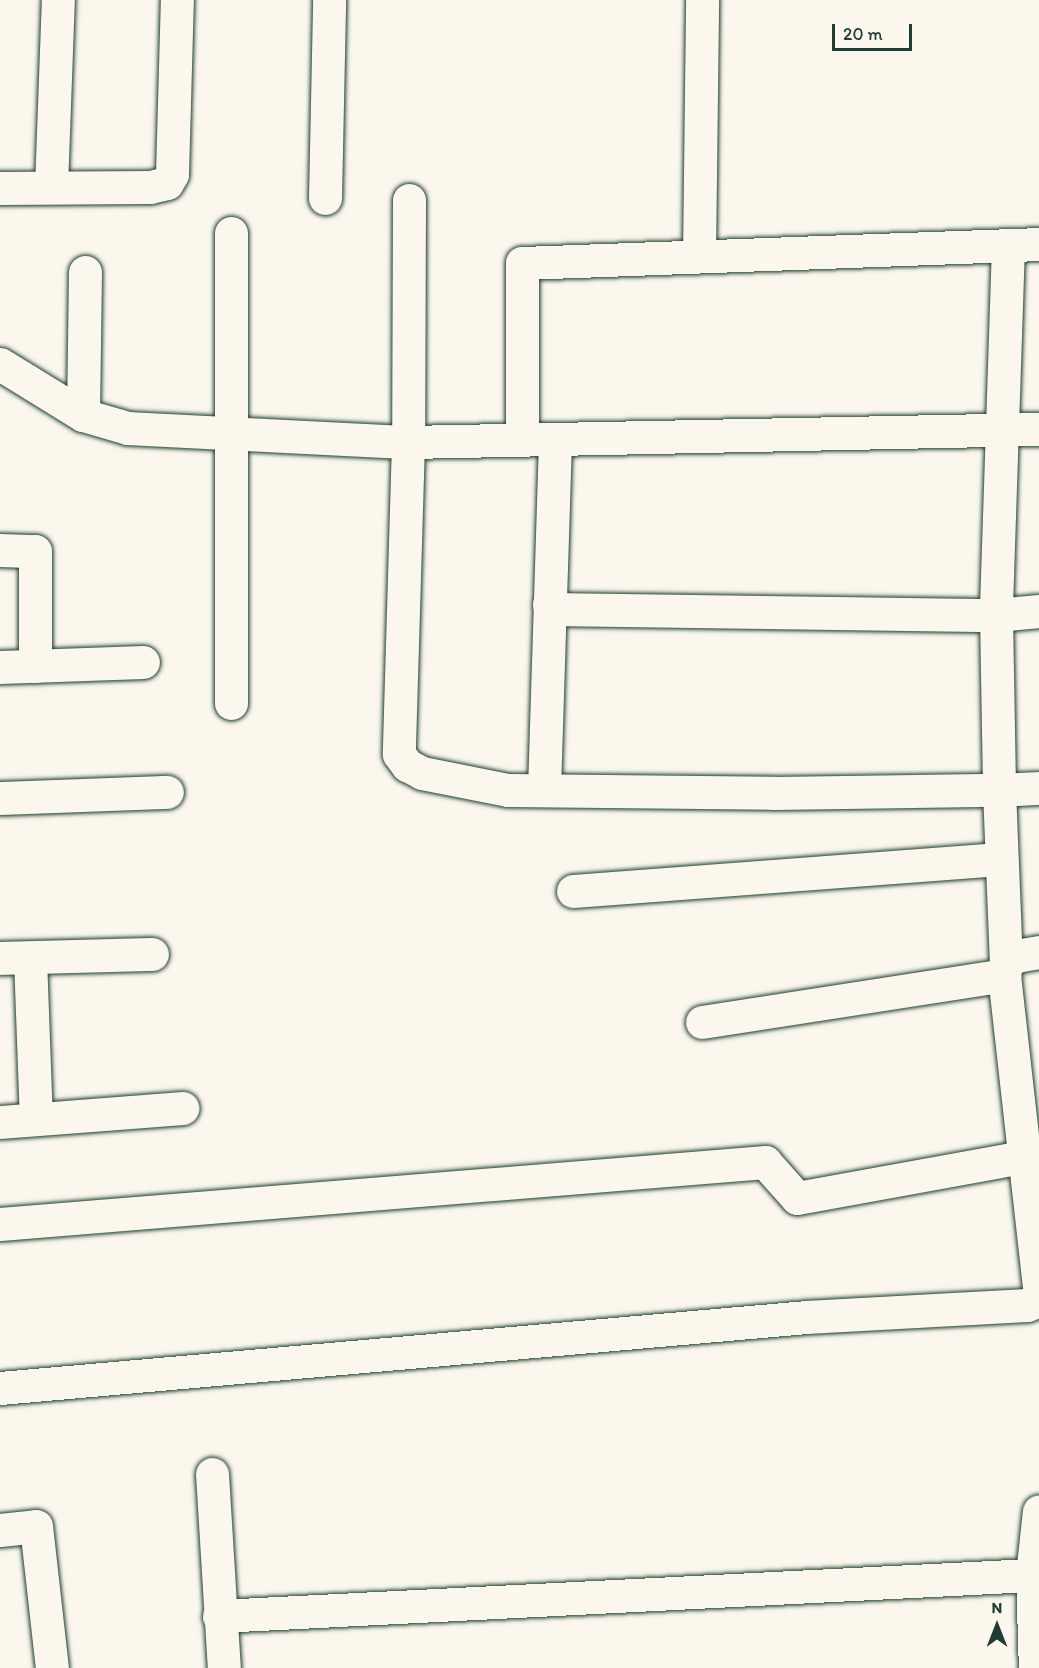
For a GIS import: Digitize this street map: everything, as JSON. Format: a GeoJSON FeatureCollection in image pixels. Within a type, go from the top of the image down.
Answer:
{"type":"FeatureCollection","features":[{"type":"Feature","properties":{"kind":"street"},"geometry":{"type":"LineString","coordinates":[[51,187],[58,0]]}},
{"type":"Feature","properties":{"kind":"street"},"geometry":{"type":"LineString","coordinates":[[0,188],[150,187],[161,186],[170,179],[177,0]]}},
{"type":"Feature","properties":{"kind":"street"},"geometry":{"type":"LineString","coordinates":[[325,198],[329,0]]}},
{"type":"Feature","properties":{"kind":"street"},"geometry":{"type":"LineString","coordinates":[[699,256],[702,0]]}},
{"type":"Feature","properties":{"kind":"street"},"geometry":{"type":"LineString","coordinates":[[409,200],[408,441],[399,754],[407,765],[422,772],[508,790],[773,793],[1039,788]]}},
{"type":"Feature","properties":{"kind":"street"},"geometry":{"type":"LineString","coordinates":[[231,233],[228,434],[231,703]]}},
{"type":"Feature","properties":{"kind":"street"},"geometry":{"type":"LineString","coordinates":[[0,1388],[806,1317],[1027,1305],[1039,1296],[1022,1157],[1005,969],[1000,860],[996,615],[1001,430],[1024,244],[522,263],[522,440]]}},
{"type":"Feature","properties":{"kind":"street"},"geometry":{"type":"LineString","coordinates":[[83,415],[85,272]]}},
{"type":"Feature","properties":{"kind":"street"},"geometry":{"type":"LineString","coordinates":[[0,364],[83,415],[128,428],[408,441],[1039,429]]}},
{"type":"Feature","properties":{"kind":"street"},"geometry":{"type":"LineString","coordinates":[[544,790],[555,439]]}},
{"type":"Feature","properties":{"kind":"street"},"geometry":{"type":"LineString","coordinates":[[0,550],[35,551],[35,666]]}},
{"type":"Feature","properties":{"kind":"street"},"geometry":{"type":"LineString","coordinates":[[549,607],[996,615],[1039,611]]}},
{"type":"Feature","properties":{"kind":"street"},"geometry":{"type":"LineString","coordinates":[[0,667],[143,662]]}},
{"type":"Feature","properties":{"kind":"street"},"geometry":{"type":"LineString","coordinates":[[0,798],[167,792]]}},
{"type":"Feature","properties":{"kind":"street"},"geometry":{"type":"LineString","coordinates":[[573,891],[1000,860]]}},
{"type":"Feature","properties":{"kind":"street"},"geometry":{"type":"LineString","coordinates":[[702,1022],[1005,969],[1039,952]]}},
{"type":"Feature","properties":{"kind":"street"},"geometry":{"type":"LineString","coordinates":[[36,1119],[15,958],[152,954]]}},
{"type":"Feature","properties":{"kind":"street"},"geometry":{"type":"LineString","coordinates":[[0,1122],[182,1107]]}},
{"type":"Feature","properties":{"kind":"street"},"geometry":{"type":"LineString","coordinates":[[0,1224],[765,1162],[797,1198],[1022,1157]]}},
{"type":"Feature","properties":{"kind":"street"},"geometry":{"type":"LineString","coordinates":[[212,1474],[224,1668]]}},
{"type":"Feature","properties":{"kind":"street"},"geometry":{"type":"LineString","coordinates":[[1035,1668],[1032,1575],[1039,1511]]}},
{"type":"Feature","properties":{"kind":"street"},"geometry":{"type":"LineString","coordinates":[[0,1530],[36,1526],[52,1668]]}},
{"type":"Feature","properties":{"kind":"street"},"geometry":{"type":"LineString","coordinates":[[219,1616],[1032,1575]]}}]}
